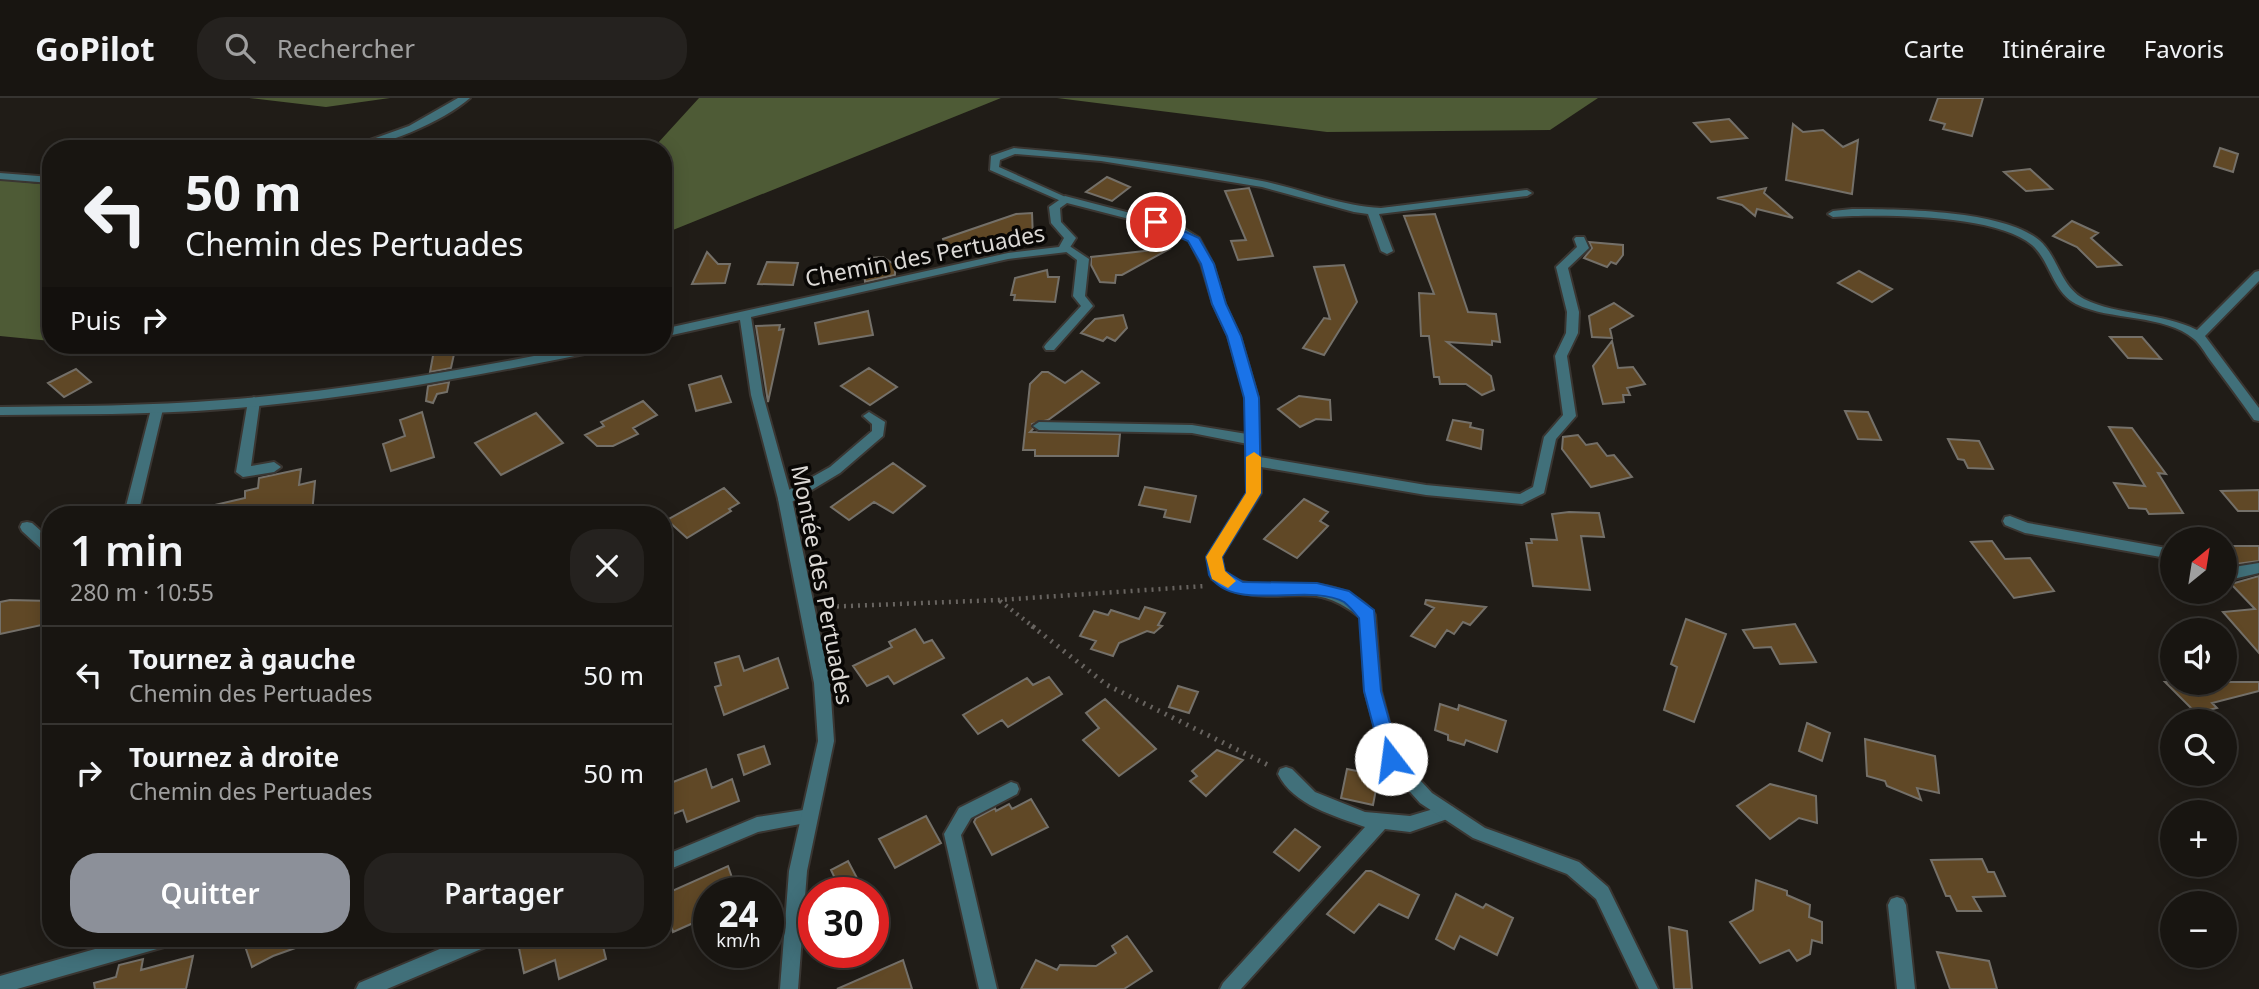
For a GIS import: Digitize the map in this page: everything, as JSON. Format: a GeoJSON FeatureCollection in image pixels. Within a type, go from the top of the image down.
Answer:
{"type":"FeatureCollection","features":[{"type":"Feature","properties":{"kind":"street"},"geometry":{"type":"LineString","coordinates":[[377,140],[413,128],[465,98]]}},
{"type":"Feature","properties":{"kind":"street"},"geometry":{"type":"LineString","coordinates":[[1065,199],[1048,189],[994,168],[995,158],[1014,151],[1101,158],[1263,184],[1358,210],[1372,211],[1527,193]]}},
{"type":"Feature","properties":{"kind":"street"},"geometry":{"type":"LineString","coordinates":[[0,176],[42,179]]}},
{"type":"Feature","properties":{"kind":"street","name":"Chemin des Pertuades"},"geometry":{"type":"LineString","coordinates":[[672,331],[1009,256],[1063,250],[1070,238],[1056,223],[1054,207],[1065,199],[1094,204],[1176,228],[1193,238],[1207,264],[1219,304],[1234,336],[1252,398],[1254,493],[1214,557],[1217,575],[1231,583]]}},
{"type":"Feature","properties":{"kind":"street"},"geometry":{"type":"LineString","coordinates":[[1372,211],[1387,251]]}},
{"type":"Feature","properties":{"kind":"street"},"geometry":{"type":"LineString","coordinates":[[1833,214],[1857,211],[1951,218],[2008,229],[2035,241],[2072,296],[2110,309],[2168,323],[2198,335],[2259,417]]}},
{"type":"Feature","properties":{"kind":"street"},"geometry":{"type":"LineString","coordinates":[[1254,461],[1426,490],[1522,499],[1539,490],[1550,437],[1570,416],[1561,356],[1572,340],[1575,313],[1562,267],[1583,248],[1580,239]]}},
{"type":"Feature","properties":{"kind":"street"},"geometry":{"type":"LineString","coordinates":[[1050,347],[1087,306],[1079,296],[1083,259],[1065,246]]}},
{"type":"Feature","properties":{"kind":"street"},"geometry":{"type":"LineString","coordinates":[[2198,335],[2259,274]]}},
{"type":"Feature","properties":{"kind":"street","name":"Montée des Pertuades"},"geometry":{"type":"LineString","coordinates":[[745,316],[757,395],[785,499],[821,683],[826,740],[798,871],[789,989]]}},
{"type":"Feature","properties":{"kind":"street"},"geometry":{"type":"LineString","coordinates":[[0,411],[157,409],[254,401],[463,373],[563,354]]}},
{"type":"Feature","properties":{"kind":"street"},"geometry":{"type":"LineString","coordinates":[[254,401],[243,472],[274,467]]}},
{"type":"Feature","properties":{"kind":"street"},"geometry":{"type":"LineString","coordinates":[[133,506],[157,409]]}},
{"type":"Feature","properties":{"kind":"street"},"geometry":{"type":"LineString","coordinates":[[785,499],[835,470],[878,433],[879,422],[869,416]]}},
{"type":"Feature","properties":{"kind":"street"},"geometry":{"type":"LineString","coordinates":[[1039,426],[1192,429],[1253,440]]}},
{"type":"Feature","properties":{"kind":"street"},"geometry":{"type":"LineString","coordinates":[[2010,521],[2025,528],[2160,552]]}},
{"type":"Feature","properties":{"kind":"street"},"geometry":{"type":"LineString","coordinates":[[27,527],[42,541]]}},
{"type":"Feature","properties":{"kind":"street"},"geometry":{"type":"LineString","coordinates":[[2237,572],[2259,568]]}},
{"type":"Feature","properties":{"kind":"street"},"geometry":{"type":"LineString","coordinates":[[1231,583],[1240,588],[1317,589],[1349,597],[1368,615],[1373,691],[1391,759],[1426,798],[1479,833],[1573,868],[1602,893],[1649,989]]}},
{"type":"Feature","properties":{"kind":"street"},"geometry":{"type":"LineString","coordinates":[[1286,774],[1310,797],[1364,819],[1410,824],[1447,812]]}},
{"type":"Feature","properties":{"kind":"street"},"geometry":{"type":"LineString","coordinates":[[988,989],[952,834],[965,813],[1011,789]]}},
{"type":"Feature","properties":{"kind":"street"},"geometry":{"type":"LineString","coordinates":[[672,860],[757,825],[810,816]]}},
{"type":"Feature","properties":{"kind":"street"},"geometry":{"type":"LineString","coordinates":[[1229,989],[1381,821]]}},
{"type":"Feature","properties":{"kind":"street"},"geometry":{"type":"LineString","coordinates":[[1897,905],[1906,989]]}},
{"type":"Feature","properties":{"kind":"street"},"geometry":{"type":"LineString","coordinates":[[0,985],[133,947]]}},
{"type":"Feature","properties":{"kind":"street"},"geometry":{"type":"LineString","coordinates":[[365,989],[465,947]]}},
{"type":"Feature","properties":{"kind":"path"},"geometry":{"type":"LineString","coordinates":[[807,610],[828,606],[999,600],[1231,583]]}},
{"type":"Feature","properties":{"kind":"path"},"geometry":{"type":"LineString","coordinates":[[999,600],[1107,685],[1286,774]]}},
{"type":"Feature","properties":{"kind":"green space"},"geometry":{"type":"Polygon","coordinates":[[[249,98],[390,98],[326,107],[249,98]]]}},
{"type":"Feature","properties":{"kind":"green space"},"geometry":{"type":"Polygon","coordinates":[[[699,98],[1001,98],[672,230],[672,140],[661,140],[699,98]]]}},
{"type":"Feature","properties":{"kind":"green space"},"geometry":{"type":"Polygon","coordinates":[[[1057,98],[1598,98],[1550,130],[1327,132],[1057,98]]]}},
{"type":"Feature","properties":{"kind":"green space"},"geometry":{"type":"Polygon","coordinates":[[[0,180],[42,184],[42,340],[0,336],[0,180]]]}},
{"type":"Feature","properties":{"kind":"building"},"geometry":{"type":"Polygon","coordinates":[[[1938,98],[1983,98],[1972,136],[1943,129],[1945,124],[1930,120],[1938,98]]]}},
{"type":"Feature","properties":{"kind":"building"},"geometry":{"type":"Polygon","coordinates":[[[1729,119],[1747,138],[1711,142],[1694,123],[1729,119]]]}},
{"type":"Feature","properties":{"kind":"building"},"geometry":{"type":"Polygon","coordinates":[[[1793,124],[1803,132],[1823,130],[1843,147],[1858,140],[1852,194],[1786,180],[1793,124]]]}},
{"type":"Feature","properties":{"kind":"building"},"geometry":{"type":"Polygon","coordinates":[[[2220,148],[2238,154],[2233,172],[2214,166],[2220,148]]]}},
{"type":"Feature","properties":{"kind":"building"},"geometry":{"type":"Polygon","coordinates":[[[2030,169],[2052,189],[2026,191],[2004,172],[2030,169]]]}},
{"type":"Feature","properties":{"kind":"building"},"geometry":{"type":"Polygon","coordinates":[[[1107,177],[1130,187],[1112,201],[1086,192],[1107,177]]]}},
{"type":"Feature","properties":{"kind":"building"},"geometry":{"type":"Polygon","coordinates":[[[1249,188],[1273,256],[1238,260],[1231,241],[1246,240],[1225,191],[1249,188]]]}},
{"type":"Feature","properties":{"kind":"building"},"geometry":{"type":"Polygon","coordinates":[[[1766,188],[1764,193],[1793,218],[1757,209],[1755,216],[1742,205],[1717,198],[1766,188]]]}},
{"type":"Feature","properties":{"kind":"building"},"geometry":{"type":"Polygon","coordinates":[[[1032,213],[1033,238],[945,246],[943,239],[1016,214],[1032,213]]]}},
{"type":"Feature","properties":{"kind":"building"},"geometry":{"type":"Polygon","coordinates":[[[1435,214],[1468,312],[1496,314],[1500,342],[1492,341],[1492,345],[1447,342],[1491,376],[1494,390],[1482,395],[1466,384],[1440,384],[1439,377],[1434,377],[1429,336],[1421,336],[1419,293],[1434,294],[1404,216],[1435,214]]]}},
{"type":"Feature","properties":{"kind":"building"},"geometry":{"type":"Polygon","coordinates":[[[2072,221],[2098,233],[2091,238],[2121,265],[2097,267],[2077,247],[2053,236],[2072,221]]]}},
{"type":"Feature","properties":{"kind":"building"},"geometry":{"type":"Polygon","coordinates":[[[1589,242],[1623,245],[1623,255],[1616,264],[1611,262],[1607,267],[1584,258],[1592,248],[1589,242]]]}},
{"type":"Feature","properties":{"kind":"building"},"geometry":{"type":"Polygon","coordinates":[[[1171,248],[1122,275],[1116,275],[1115,283],[1100,282],[1091,265],[1091,257],[1171,248]]]}},
{"type":"Feature","properties":{"kind":"building"},"geometry":{"type":"Polygon","coordinates":[[[707,252],[718,264],[730,264],[725,283],[692,284],[707,252]]]}},
{"type":"Feature","properties":{"kind":"building"},"geometry":{"type":"Polygon","coordinates":[[[883,257],[895,265],[895,275],[865,282],[864,268],[872,267],[871,258],[883,257]]]}},
{"type":"Feature","properties":{"kind":"building"},"geometry":{"type":"Polygon","coordinates":[[[767,262],[798,263],[793,285],[758,284],[767,262]]]}},
{"type":"Feature","properties":{"kind":"building"},"geometry":{"type":"Polygon","coordinates":[[[1344,265],[1357,302],[1324,355],[1303,348],[1324,318],[1330,319],[1314,267],[1344,265]]]}},
{"type":"Feature","properties":{"kind":"building"},"geometry":{"type":"Polygon","coordinates":[[[1047,270],[1048,277],[1059,277],[1055,302],[1014,300],[1015,295],[1011,295],[1015,278],[1047,270]]]}},
{"type":"Feature","properties":{"kind":"building"},"geometry":{"type":"Polygon","coordinates":[[[1859,271],[1892,289],[1872,302],[1838,283],[1859,271]]]}},
{"type":"Feature","properties":{"kind":"building"},"geometry":{"type":"Polygon","coordinates":[[[1614,303],[1633,316],[1610,329],[1612,338],[1592,337],[1589,316],[1614,303]]]}},
{"type":"Feature","properties":{"kind":"building"},"geometry":{"type":"Polygon","coordinates":[[[868,311],[873,335],[819,344],[815,323],[868,311]]]}},
{"type":"Feature","properties":{"kind":"building"},"geometry":{"type":"Polygon","coordinates":[[[1123,315],[1127,328],[1115,341],[1107,337],[1103,341],[1081,333],[1095,319],[1123,315]]]}},
{"type":"Feature","properties":{"kind":"building"},"geometry":{"type":"Polygon","coordinates":[[[780,325],[779,330],[784,329],[768,402],[756,326],[780,325]]]}},
{"type":"Feature","properties":{"kind":"building"},"geometry":{"type":"Polygon","coordinates":[[[2110,337],[2142,337],[2161,359],[2128,358],[2110,337]]]}},
{"type":"Feature","properties":{"kind":"building"},"geometry":{"type":"Polygon","coordinates":[[[1612,341],[1618,368],[1633,367],[1645,384],[1627,388],[1630,395],[1623,395],[1624,402],[1603,404],[1593,366],[1612,341]]]}},
{"type":"Feature","properties":{"kind":"building"},"geometry":{"type":"Polygon","coordinates":[[[433,354],[454,354],[451,368],[430,372],[433,354]]]}},
{"type":"Feature","properties":{"kind":"building"},"geometry":{"type":"Polygon","coordinates":[[[869,368],[897,387],[870,405],[841,386],[869,368]]]}},
{"type":"Feature","properties":{"kind":"building"},"geometry":{"type":"Polygon","coordinates":[[[76,369],[91,382],[64,397],[48,383],[76,369]]]}},
{"type":"Feature","properties":{"kind":"building"},"geometry":{"type":"Polygon","coordinates":[[[1082,371],[1099,383],[1048,420],[1032,424],[1033,429],[1030,432],[1120,434],[1118,456],[1035,456],[1035,450],[1023,450],[1030,384],[1042,372],[1048,372],[1065,383],[1082,371]]]}},
{"type":"Feature","properties":{"kind":"building"},"geometry":{"type":"Polygon","coordinates":[[[721,376],[731,402],[696,411],[689,385],[721,376]]]}},
{"type":"Feature","properties":{"kind":"building"},"geometry":{"type":"Polygon","coordinates":[[[449,382],[447,392],[437,394],[433,403],[426,401],[428,386],[449,382]]]}},
{"type":"Feature","properties":{"kind":"building"},"geometry":{"type":"Polygon","coordinates":[[[1299,396],[1330,400],[1331,420],[1316,419],[1300,427],[1278,409],[1299,396]]]}},
{"type":"Feature","properties":{"kind":"building"},"geometry":{"type":"Polygon","coordinates":[[[643,401],[657,415],[633,428],[638,434],[613,446],[597,446],[585,435],[604,426],[601,422],[643,401]]]}},
{"type":"Feature","properties":{"kind":"building"},"geometry":{"type":"Polygon","coordinates":[[[1845,411],[1868,412],[1881,440],[1858,439],[1845,411]]]}},
{"type":"Feature","properties":{"kind":"building"},"geometry":{"type":"Polygon","coordinates":[[[422,412],[434,457],[391,471],[383,444],[405,436],[400,420],[422,412]]]}},
{"type":"Feature","properties":{"kind":"building"},"geometry":{"type":"Polygon","coordinates":[[[536,413],[563,443],[501,475],[475,443],[536,413]]]}},
{"type":"Feature","properties":{"kind":"building"},"geometry":{"type":"Polygon","coordinates":[[[1453,420],[1471,423],[1470,427],[1483,430],[1481,449],[1447,440],[1453,420]]]}},
{"type":"Feature","properties":{"kind":"building"},"geometry":{"type":"Polygon","coordinates":[[[2109,427],[2132,428],[2166,474],[2158,473],[2183,513],[2149,514],[2146,509],[2129,508],[2114,483],[2145,486],[2109,427]]]}},
{"type":"Feature","properties":{"kind":"building"},"geometry":{"type":"Polygon","coordinates":[[[1578,435],[1586,445],[1597,443],[1607,456],[1614,455],[1632,477],[1591,487],[1562,449],[1563,437],[1578,435]]]}},
{"type":"Feature","properties":{"kind":"building"},"geometry":{"type":"Polygon","coordinates":[[[1948,439],[1979,441],[1993,469],[1968,468],[1964,460],[1958,459],[1948,439]]]}},
{"type":"Feature","properties":{"kind":"building"},"geometry":{"type":"Polygon","coordinates":[[[893,463],[925,486],[893,513],[874,502],[849,520],[831,507],[893,463]]]}},
{"type":"Feature","properties":{"kind":"building"},"geometry":{"type":"Polygon","coordinates":[[[301,469],[299,485],[315,481],[313,506],[210,506],[245,498],[245,491],[258,488],[259,478],[301,469]]]}},
{"type":"Feature","properties":{"kind":"building"},"geometry":{"type":"Polygon","coordinates":[[[1145,487],[1196,496],[1190,522],[1164,517],[1166,510],[1139,505],[1145,487]]]}},
{"type":"Feature","properties":{"kind":"building"},"geometry":{"type":"Polygon","coordinates":[[[724,488],[739,503],[729,509],[731,511],[687,538],[672,524],[672,517],[724,488]]]}},
{"type":"Feature","properties":{"kind":"building"},"geometry":{"type":"Polygon","coordinates":[[[2259,490],[2259,511],[2238,511],[2221,491],[2259,490]]]}},
{"type":"Feature","properties":{"kind":"building"},"geometry":{"type":"Polygon","coordinates":[[[1304,499],[1328,512],[1320,521],[1328,526],[1297,558],[1264,539],[1304,499]]]}},
{"type":"Feature","properties":{"kind":"building"},"geometry":{"type":"Polygon","coordinates":[[[1599,513],[1604,537],[1581,536],[1590,590],[1533,586],[1526,543],[1532,543],[1531,539],[1557,540],[1552,514],[1599,513]]]}},
{"type":"Feature","properties":{"kind":"building"},"geometry":{"type":"Polygon","coordinates":[[[1992,541],[2005,559],[2030,558],[2054,591],[2014,598],[1971,542],[1992,541]]]}},
{"type":"Feature","properties":{"kind":"building"},"geometry":{"type":"Polygon","coordinates":[[[2237,546],[2259,546],[2259,561],[2237,564],[2237,546]]]}},
{"type":"Feature","properties":{"kind":"building"},"geometry":{"type":"Polygon","coordinates":[[[2259,576],[2259,653],[2237,628],[2237,618],[2228,618],[2223,612],[2255,609],[2237,590],[2237,582],[2259,576]]]}},
{"type":"Feature","properties":{"kind":"building"},"geometry":{"type":"Polygon","coordinates":[[[1426,600],[1486,607],[1470,625],[1463,622],[1454,634],[1447,630],[1435,647],[1411,636],[1434,608],[1425,604],[1426,600]]]}},
{"type":"Feature","properties":{"kind":"building"},"geometry":{"type":"Polygon","coordinates":[[[42,601],[42,625],[0,634],[0,602],[42,601]]]}},
{"type":"Feature","properties":{"kind":"building"},"geometry":{"type":"Polygon","coordinates":[[[1145,607],[1165,613],[1158,625],[1162,626],[1154,633],[1147,631],[1119,643],[1113,656],[1091,649],[1096,641],[1080,636],[1094,611],[1108,615],[1111,610],[1139,619],[1145,607]]]}},
{"type":"Feature","properties":{"kind":"building"},"geometry":{"type":"Polygon","coordinates":[[[1686,619],[1726,634],[1694,722],[1664,710],[1677,667],[1671,664],[1686,619]]]}},
{"type":"Feature","properties":{"kind":"building"},"geometry":{"type":"Polygon","coordinates":[[[1795,624],[1816,662],[1780,664],[1771,647],[1754,648],[1743,630],[1795,624]]]}},
{"type":"Feature","properties":{"kind":"building"},"geometry":{"type":"Polygon","coordinates":[[[915,629],[924,643],[932,640],[944,658],[894,684],[888,676],[867,686],[853,666],[892,647],[889,642],[915,629]]]}},
{"type":"Feature","properties":{"kind":"building"},"geometry":{"type":"Polygon","coordinates":[[[739,656],[744,671],[778,658],[788,688],[724,715],[715,687],[721,685],[715,663],[739,656]]]}},
{"type":"Feature","properties":{"kind":"building"},"geometry":{"type":"Polygon","coordinates":[[[1049,677],[1062,694],[1008,727],[1002,720],[978,734],[963,715],[1027,678],[1033,685],[1049,677]]]}},
{"type":"Feature","properties":{"kind":"building"},"geometry":{"type":"Polygon","coordinates":[[[2237,682],[2259,682],[2259,691],[2212,703],[2217,708],[2192,709],[2178,695],[2237,695],[2237,682]]]}},
{"type":"Feature","properties":{"kind":"building"},"geometry":{"type":"Polygon","coordinates":[[[1178,686],[1198,692],[1189,713],[1169,707],[1178,686]]]}},
{"type":"Feature","properties":{"kind":"building"},"geometry":{"type":"Polygon","coordinates":[[[1105,699],[1156,749],[1119,776],[1083,740],[1099,728],[1086,713],[1105,699]]]}},
{"type":"Feature","properties":{"kind":"building"},"geometry":{"type":"Polygon","coordinates":[[[1440,704],[1458,710],[1459,705],[1506,721],[1497,752],[1466,740],[1464,745],[1448,740],[1448,735],[1435,730],[1440,704]]]}},
{"type":"Feature","properties":{"kind":"building"},"geometry":{"type":"Polygon","coordinates":[[[1807,723],[1830,733],[1822,761],[1799,751],[1807,723]]]}},
{"type":"Feature","properties":{"kind":"building"},"geometry":{"type":"Polygon","coordinates":[[[1865,739],[1935,756],[1939,793],[1917,788],[1921,800],[1887,786],[1885,781],[1867,776],[1865,739]]]}},
{"type":"Feature","properties":{"kind":"building"},"geometry":{"type":"Polygon","coordinates":[[[764,746],[770,764],[744,775],[738,755],[764,746]]]}},
{"type":"Feature","properties":{"kind":"building"},"geometry":{"type":"Polygon","coordinates":[[[1217,750],[1243,760],[1206,796],[1190,781],[1197,776],[1192,771],[1217,750]]]}},
{"type":"Feature","properties":{"kind":"building"},"geometry":{"type":"Polygon","coordinates":[[[706,769],[712,788],[732,779],[739,801],[687,822],[683,810],[672,814],[672,782],[706,769]]]}},
{"type":"Feature","properties":{"kind":"building"},"geometry":{"type":"Polygon","coordinates":[[[1347,769],[1372,774],[1370,783],[1377,784],[1373,805],[1341,798],[1347,769]]]}},
{"type":"Feature","properties":{"kind":"building"},"geometry":{"type":"Polygon","coordinates":[[[1770,784],[1816,796],[1817,823],[1799,818],[1770,839],[1737,806],[1770,784]]]}},
{"type":"Feature","properties":{"kind":"building"},"geometry":{"type":"Polygon","coordinates":[[[1031,799],[1048,827],[992,855],[974,822],[976,818],[1009,804],[1012,809],[1031,799]]]}},
{"type":"Feature","properties":{"kind":"building"},"geometry":{"type":"Polygon","coordinates":[[[926,816],[941,843],[895,868],[879,839],[926,816]]]}},
{"type":"Feature","properties":{"kind":"building"},"geometry":{"type":"Polygon","coordinates":[[[1295,829],[1320,847],[1299,871],[1274,852],[1295,829]]]}},
{"type":"Feature","properties":{"kind":"building"},"geometry":{"type":"Polygon","coordinates":[[[1982,859],[1988,872],[1994,872],[2005,896],[1973,897],[1981,911],[1957,911],[1950,896],[1946,896],[1931,860],[1982,859]]]}},
{"type":"Feature","properties":{"kind":"building"},"geometry":{"type":"Polygon","coordinates":[[[848,861],[856,877],[834,877],[831,870],[848,861]]]}},
{"type":"Feature","properties":{"kind":"building"},"geometry":{"type":"Polygon","coordinates":[[[728,866],[732,877],[703,877],[728,866]]]}},
{"type":"Feature","properties":{"kind":"building"},"geometry":{"type":"Polygon","coordinates":[[[1366,871],[1419,895],[1408,918],[1379,904],[1354,933],[1327,914],[1366,871]]]}},
{"type":"Feature","properties":{"kind":"building"},"geometry":{"type":"Polygon","coordinates":[[[1756,880],[1787,891],[1787,895],[1810,905],[1809,917],[1822,922],[1822,943],[1812,940],[1810,954],[1797,961],[1789,950],[1760,963],[1730,922],[1753,910],[1756,880]]]}},
{"type":"Feature","properties":{"kind":"building"},"geometry":{"type":"Polygon","coordinates":[[[693,882],[693,923],[673,932],[672,891],[693,882]]]}},
{"type":"Feature","properties":{"kind":"building"},"geometry":{"type":"Polygon","coordinates":[[[1456,894],[1483,908],[1486,904],[1513,918],[1497,955],[1460,936],[1454,949],[1436,939],[1456,894]]]}},
{"type":"Feature","properties":{"kind":"building"},"geometry":{"type":"Polygon","coordinates":[[[1669,927],[1687,931],[1692,989],[1674,989],[1669,927]]]}},
{"type":"Feature","properties":{"kind":"building"},"geometry":{"type":"Polygon","coordinates":[[[1127,936],[1152,971],[1124,989],[1021,989],[1036,960],[1057,970],[1060,965],[1096,966],[1116,953],[1112,946],[1127,936]]]}},
{"type":"Feature","properties":{"kind":"building"},"geometry":{"type":"Polygon","coordinates":[[[245,947],[298,947],[273,956],[252,967],[245,947]]]}},
{"type":"Feature","properties":{"kind":"building"},"geometry":{"type":"Polygon","coordinates":[[[519,947],[603,947],[606,959],[559,979],[555,960],[524,973],[519,947]]]}},
{"type":"Feature","properties":{"kind":"building"},"geometry":{"type":"Polygon","coordinates":[[[1937,952],[1989,961],[1997,989],[1950,989],[1937,952]]]}},
{"type":"Feature","properties":{"kind":"building"},"geometry":{"type":"Polygon","coordinates":[[[193,956],[186,989],[95,989],[94,983],[116,977],[119,965],[143,959],[141,970],[193,956]]]}},
{"type":"Feature","properties":{"kind":"building"},"geometry":{"type":"Polygon","coordinates":[[[903,960],[912,989],[837,989],[889,968],[903,960]]]}},
{"type":"Feature","properties":{"kind":"slow traffic"},"geometry":{"type":"LineString","coordinates":[[1228,581],[1217,575],[1214,557],[1254,493],[1254,457]]}},
{"type":"Feature","properties":{"kind":"route"},"geometry":{"type":"LineString","coordinates":[[1156,222],[1176,228],[1193,238],[1207,264],[1219,304],[1234,336],[1252,398],[1254,493],[1214,557],[1217,575],[1240,588],[1317,589],[1349,597],[1368,615],[1373,691],[1391,759]]}}]}
